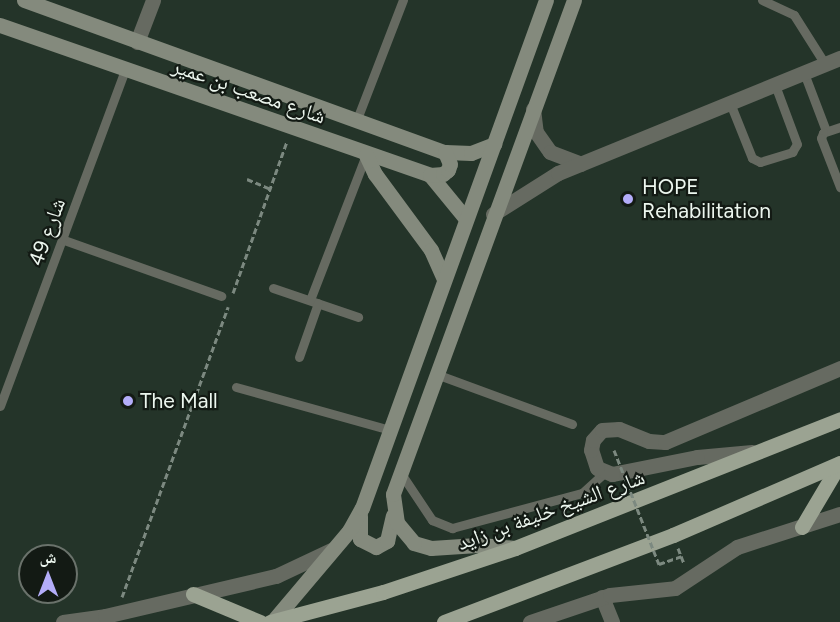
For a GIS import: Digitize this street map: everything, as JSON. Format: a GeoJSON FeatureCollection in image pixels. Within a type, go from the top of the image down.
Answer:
{"type":"FeatureCollection","features":[{"type":"Feature","properties":{"kind":"main road","name":"شارع الشيخ خليفة بن زايد"},"geometry":{"type":"LineString","coordinates":[[271,622],[383,592],[515,548],[840,420]]}},
{"type":"Feature","properties":{"kind":"main road"},"geometry":{"type":"LineString","coordinates":[[802,527],[840,463]]}},
{"type":"Feature","properties":{"kind":"main road"},"geometry":{"type":"LineString","coordinates":[[444,622],[673,535],[840,463]]}},
{"type":"Feature","properties":{"kind":"main road"},"geometry":{"type":"LineString","coordinates":[[193,594],[260,622]]}},
{"type":"Feature","properties":{"kind":"street","name":"شارع مصعب بن عمير"},"geometry":{"type":"LineString","coordinates":[[24,0],[445,152],[471,153],[494,144]]}},
{"type":"Feature","properties":{"kind":"street"},"geometry":{"type":"LineString","coordinates":[[137,42],[153,0]]}},
{"type":"Feature","properties":{"kind":"street"},"geometry":{"type":"LineString","coordinates":[[271,622],[349,531],[362,508],[546,0]]}},
{"type":"Feature","properties":{"kind":"street"},"geometry":{"type":"LineString","coordinates":[[362,508],[358,533],[370,546],[387,542],[393,513],[393,494],[400,472],[493,214],[574,0]]}},
{"type":"Feature","properties":{"kind":"street","name":"شارع مصعب بن عمير"},"geometry":{"type":"LineString","coordinates":[[0,25],[366,155],[430,175]]}},
{"type":"Feature","properties":{"kind":"street"},"geometry":{"type":"LineString","coordinates":[[493,214],[535,185],[581,164],[840,58]]}},
{"type":"Feature","properties":{"kind":"street"},"geometry":{"type":"LineString","coordinates":[[532,109],[536,132],[550,152],[581,164]]}},
{"type":"Feature","properties":{"kind":"street"},"geometry":{"type":"LineString","coordinates":[[430,175],[443,174],[448,170],[450,164],[445,152]]}},
{"type":"Feature","properties":{"kind":"street"},"geometry":{"type":"LineString","coordinates":[[366,155],[379,180],[431,250],[444,279]]}},
{"type":"Feature","properties":{"kind":"street"},"geometry":{"type":"LineString","coordinates":[[430,175],[466,219]]}},
{"type":"Feature","properties":{"kind":"street"},"geometry":{"type":"LineString","coordinates":[[764,451],[697,458],[626,473],[604,473],[592,460],[591,450],[593,440],[602,430],[619,429],[649,441],[665,442],[840,368]]}},
{"type":"Feature","properties":{"kind":"street"},"geometry":{"type":"LineString","coordinates":[[393,513],[406,538],[424,547],[515,548]]}},
{"type":"Feature","properties":{"kind":"street"},"geometry":{"type":"LineString","coordinates":[[530,622],[602,597],[664,591],[691,579],[737,547],[840,514]]}},
{"type":"Feature","properties":{"kind":"street"},"geometry":{"type":"LineString","coordinates":[[63,622],[116,613],[291,571],[331,550]]}},
{"type":"Feature","properties":{"kind":"street"},"geometry":{"type":"LineString","coordinates":[[602,597],[612,622]]}},
{"type":"Feature","properties":{"kind":"lane"},"geometry":{"type":"LineString","coordinates":[[357,119],[403,0]]}},
{"type":"Feature","properties":{"kind":"lane"},"geometry":{"type":"LineString","coordinates":[[762,0],[794,15],[825,64]]}},
{"type":"Feature","properties":{"kind":"lane","name":"شارع 49"},"geometry":{"type":"LineString","coordinates":[[0,406],[64,240],[125,69]]}},
{"type":"Feature","properties":{"kind":"lane"},"geometry":{"type":"LineString","coordinates":[[804,73],[826,132]]}},
{"type":"Feature","properties":{"kind":"lane"},"geometry":{"type":"LineString","coordinates":[[730,103],[752,158],[760,162],[792,152],[797,144],[775,85]]}},
{"type":"Feature","properties":{"kind":"lane"},"geometry":{"type":"LineString","coordinates":[[840,127],[826,132],[821,138],[840,187]]}},
{"type":"Feature","properties":{"kind":"lane"},"geometry":{"type":"LineString","coordinates":[[299,357],[314,302],[366,155]]}},
{"type":"Feature","properties":{"kind":"lane"},"geometry":{"type":"LineString","coordinates":[[64,240],[221,296]]}},
{"type":"Feature","properties":{"kind":"lane"},"geometry":{"type":"LineString","coordinates":[[273,288],[358,317]]}},
{"type":"Feature","properties":{"kind":"lane"},"geometry":{"type":"LineString","coordinates":[[436,374],[572,424]]}},
{"type":"Feature","properties":{"kind":"lane"},"geometry":{"type":"LineString","coordinates":[[236,387],[390,430]]}},
{"type":"Feature","properties":{"kind":"lane"},"geometry":{"type":"LineString","coordinates":[[400,472],[432,520],[452,528],[582,493],[604,473]]}},
{"type":"Feature","properties":{"kind":"path"},"geometry":{"type":"LineString","coordinates":[[116,613],[292,128]]}},
{"type":"Feature","properties":{"kind":"path"},"geometry":{"type":"LineString","coordinates":[[247,179],[271,189]]}},
{"type":"Feature","properties":{"kind":"path"},"geometry":{"type":"LineString","coordinates":[[614,450],[659,564],[682,556]]}},
{"type":"Feature","properties":{"kind":"path"},"geometry":{"type":"LineString","coordinates":[[673,535],[691,579]]}},
{"type":"Feature","properties":{"kind":"place","name":"HOPE Rehabilitation"},"geometry":{"type":"Point","coordinates":[628,199]}},
{"type":"Feature","properties":{"kind":"place","name":"The Mall"},"geometry":{"type":"Point","coordinates":[128,401]}}]}
